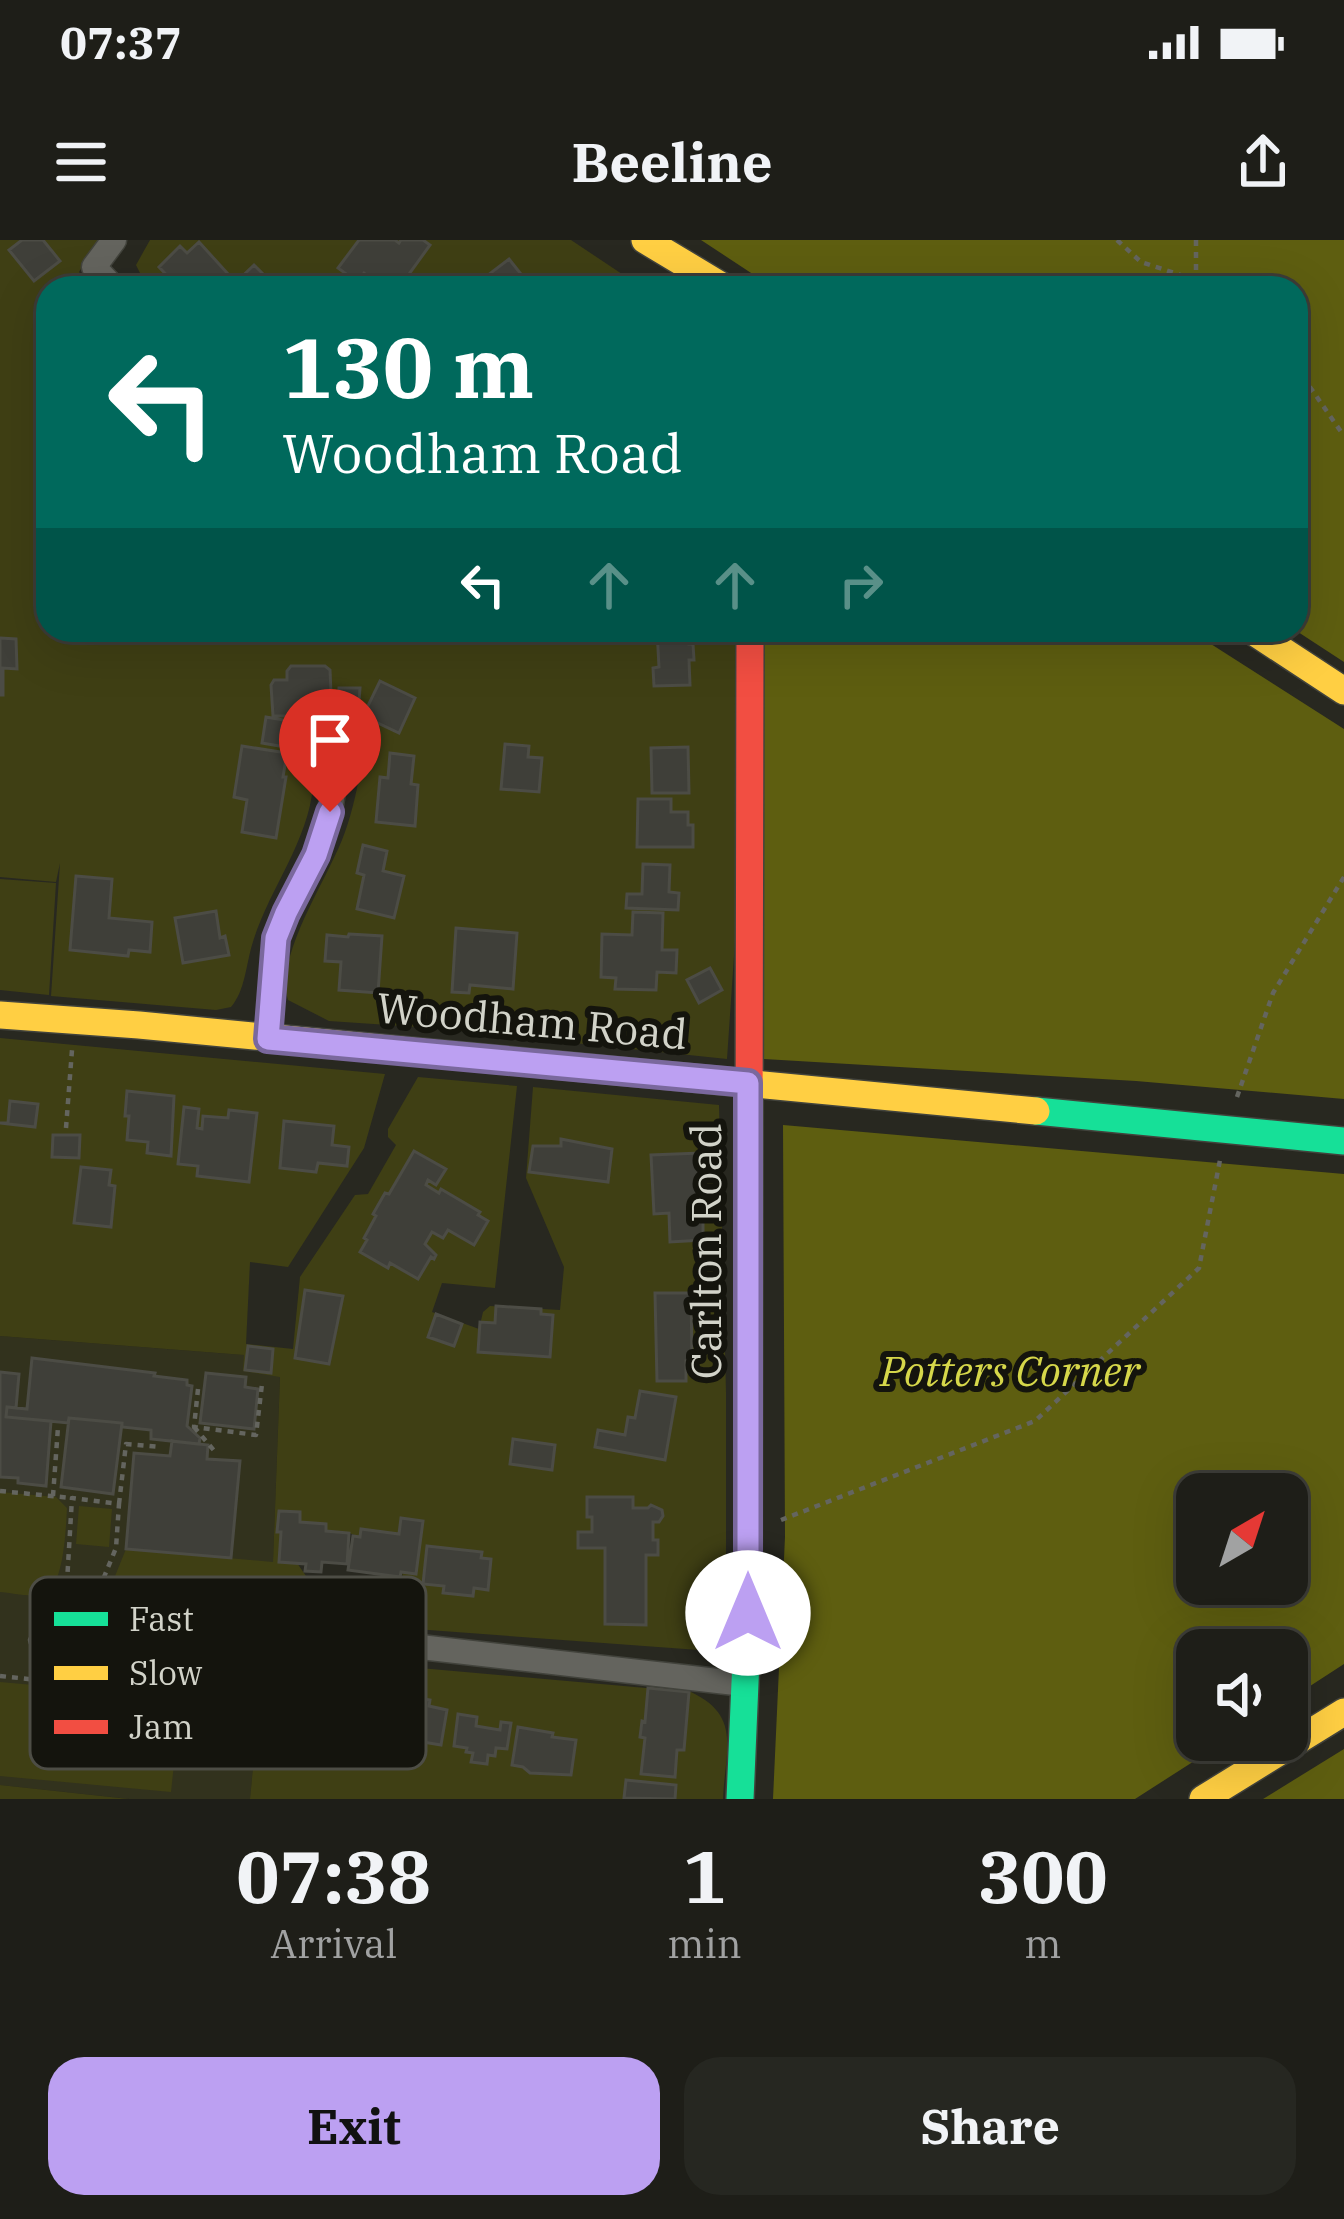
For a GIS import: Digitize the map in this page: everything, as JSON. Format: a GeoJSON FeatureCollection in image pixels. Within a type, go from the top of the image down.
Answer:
{"type":"FeatureCollection","features":[{"type":"Feature","properties":{"kind":"street"},"geometry":{"type":"LineString","coordinates":[[102,276],[94,268],[113,240]]}},
{"type":"Feature","properties":{"kind":"street"},"geometry":{"type":"LineString","coordinates":[[645,240],[684,276]]}},
{"type":"Feature","properties":{"kind":"street","name":"Carlton Road"},"geometry":{"type":"LineString","coordinates":[[740,1799],[748,1613],[750,642]]}},
{"type":"Feature","properties":{"kind":"street"},"geometry":{"type":"LineString","coordinates":[[1269,642],[1344,691]]}},
{"type":"Feature","properties":{"kind":"street"},"geometry":{"type":"LineString","coordinates":[[268,1039],[276,938],[316,855],[338,767]]}},
{"type":"Feature","properties":{"kind":"street","name":"Woodham Road"},"geometry":{"type":"LineString","coordinates":[[0,1015],[1344,1141]]}},
{"type":"Feature","properties":{"kind":"street"},"geometry":{"type":"LineString","coordinates":[[426,1658],[744,1684]]}},
{"type":"Feature","properties":{"kind":"street"},"geometry":{"type":"LineString","coordinates":[[1204,1799],[1344,1712]]}},
{"type":"Feature","properties":{"kind":"path"},"geometry":{"type":"LineString","coordinates":[[1117,240],[1141,262],[1184,276]]}},
{"type":"Feature","properties":{"kind":"path"},"geometry":{"type":"LineString","coordinates":[[1196,240],[1196,276]]}},
{"type":"Feature","properties":{"kind":"path"},"geometry":{"type":"LineString","coordinates":[[1308,384],[1344,436]]}},
{"type":"Feature","properties":{"kind":"path"},"geometry":{"type":"LineString","coordinates":[[748,1533],[1035,1421],[1199,1268],[1226,1129],[1273,993],[1344,877]]}},
{"type":"Feature","properties":{"kind":"path"},"geometry":{"type":"LineString","coordinates":[[66,1128],[76,1021]]}},
{"type":"Feature","properties":{"kind":"path"},"geometry":{"type":"LineString","coordinates":[[194,1427],[256,1435],[262,1384]]}},
{"type":"Feature","properties":{"kind":"path"},"geometry":{"type":"LineString","coordinates":[[198,1388],[194,1427],[218,1454]]}},
{"type":"Feature","properties":{"kind":"path"},"geometry":{"type":"LineString","coordinates":[[53,1496],[58,1426]]}},
{"type":"Feature","properties":{"kind":"path"},"geometry":{"type":"LineString","coordinates":[[104,1577],[116,1548],[126,1444],[161,1447]]}},
{"type":"Feature","properties":{"kind":"path"},"geometry":{"type":"LineString","coordinates":[[0,1491],[119,1504]]}},
{"type":"Feature","properties":{"kind":"path"},"geometry":{"type":"LineString","coordinates":[[68,1577],[72,1498]]}},
{"type":"Feature","properties":{"kind":"path"},"geometry":{"type":"LineString","coordinates":[[0,1676],[30,1679]]}},
{"type":"Feature","properties":{"kind":"shaded area"},"geometry":{"type":"Polygon","coordinates":[[[0,240],[99,240],[79,272],[82,276],[36,276],[36,642],[737,642],[737,912],[727,1059],[329,1021],[288,1000],[289,961],[345,832],[362,758],[312,751],[306,780],[313,786],[304,827],[259,925],[242,986],[231,1007],[216,1010],[51,996],[60,863],[56,882],[0,877],[0,240]]]}},
{"type":"Feature","properties":{"kind":"shaded area"},"geometry":{"type":"Polygon","coordinates":[[[150,240],[571,240],[625,276],[142,276],[136,265],[150,240]]]}},
{"type":"Feature","properties":{"kind":"shaded area"},"geometry":{"type":"Polygon","coordinates":[[[0,879],[56,883],[49,995],[0,990],[0,879]]]}},
{"type":"Feature","properties":{"kind":"shaded area"},"geometry":{"type":"Polygon","coordinates":[[[0,1038],[385,1074],[364,1148],[288,1267],[250,1262],[246,1344],[293,1349],[300,1277],[355,1195],[368,1194],[396,1145],[388,1129],[418,1077],[517,1086],[495,1288],[442,1283],[432,1312],[479,1329],[483,1312],[490,1306],[560,1310],[564,1267],[526,1178],[533,1087],[719,1105],[726,1652],[426,1630],[426,1577],[403,1577],[399,1534],[362,1529],[360,1537],[326,1531],[325,1524],[300,1522],[300,1512],[279,1511],[279,1561],[297,1563],[309,1577],[115,1577],[126,1549],[273,1562],[280,1377],[243,1371],[244,1355],[0,1336],[0,1038]]]}},
{"type":"Feature","properties":{"kind":"shaded area"},"geometry":{"type":"Polygon","coordinates":[[[0,1336],[244,1355],[280,1376],[272,1577],[30,1577],[30,1769],[253,1769],[250,1799],[129,1799],[0,1785],[0,1336]]]}},
{"type":"Feature","properties":{"kind":"shaded area"},"geometry":{"type":"Polygon","coordinates":[[[0,1492],[56,1497],[67,1508],[56,1577],[30,1577],[30,1595],[0,1592],[0,1492]]]}},
{"type":"Feature","properties":{"kind":"shaded area"},"geometry":{"type":"Polygon","coordinates":[[[79,1506],[112,1509],[109,1547],[76,1544],[79,1506]]]}},
{"type":"Feature","properties":{"kind":"shaded area"},"geometry":{"type":"Polygon","coordinates":[[[426,1669],[691,1692],[718,1712],[727,1736],[723,1799],[250,1799],[253,1769],[426,1769],[426,1669]]]}},
{"type":"Feature","properties":{"kind":"shaded area"},"geometry":{"type":"Polygon","coordinates":[[[0,1682],[30,1685],[30,1769],[173,1769],[171,1792],[0,1776],[0,1682]]]}},
{"type":"Feature","properties":{"kind":"shaded area"},"geometry":{"type":"Polygon","coordinates":[[[0,1785],[129,1799],[0,1799],[0,1785]]]}},
{"type":"Feature","properties":{"kind":"green space"},"geometry":{"type":"Polygon","coordinates":[[[701,240],[1344,240],[1344,662],[1308,638],[1308,276],[756,276],[701,240]]]}},
{"type":"Feature","properties":{"kind":"green space"},"geometry":{"type":"Polygon","coordinates":[[[756,642],[1208,642],[1344,729],[1344,1099],[1136,1081],[764,1059],[756,642]]]}},
{"type":"Feature","properties":{"kind":"green space","name":"Potters Corner"},"geometry":{"type":"Polygon","coordinates":[[[783,1125],[1344,1174],[1344,1664],[1308,1687],[1308,1629],[1176,1629],[1176,1761],[1194,1761],[1135,1799],[773,1799],[785,1537],[783,1125]]]}},
{"type":"Feature","properties":{"kind":"green space"},"geometry":{"type":"Polygon","coordinates":[[[1344,1749],[1344,1799],[1263,1799],[1344,1749]]]}},
{"type":"Feature","properties":{"kind":"building"},"geometry":{"type":"Polygon","coordinates":[[[22,240],[43,240],[60,261],[34,281],[9,250],[22,240]]]}},
{"type":"Feature","properties":{"kind":"building"},"geometry":{"type":"Polygon","coordinates":[[[359,240],[423,240],[430,245],[408,276],[349,276],[338,268],[359,240]]]}},
{"type":"Feature","properties":{"kind":"building"},"geometry":{"type":"Polygon","coordinates":[[[199,242],[228,274],[168,276],[159,267],[180,246],[187,253],[199,242]]]}},
{"type":"Feature","properties":{"kind":"building"},"geometry":{"type":"Polygon","coordinates":[[[509,259],[522,276],[487,276],[509,259]]]}},
{"type":"Feature","properties":{"kind":"building"},"geometry":{"type":"Polygon","coordinates":[[[254,265],[265,276],[243,276],[254,265]]]}},
{"type":"Feature","properties":{"kind":"building"},"geometry":{"type":"Polygon","coordinates":[[[0,638],[16,639],[17,669],[3,668],[3,695],[0,695],[0,638]]]}},
{"type":"Feature","properties":{"kind":"building"},"geometry":{"type":"Polygon","coordinates":[[[658,642],[693,644],[690,685],[654,686],[653,668],[659,667],[658,642]]]}},
{"type":"Feature","properties":{"kind":"building"},"geometry":{"type":"Polygon","coordinates":[[[291,666],[330,670],[332,716],[273,716],[271,685],[274,680],[287,680],[291,666]]]}},
{"type":"Feature","properties":{"kind":"building"},"geometry":{"type":"Polygon","coordinates":[[[380,681],[415,698],[399,733],[363,716],[380,681]]]}},
{"type":"Feature","properties":{"kind":"building"},"geometry":{"type":"Polygon","coordinates":[[[339,688],[360,688],[358,715],[338,714],[339,688]]]}},
{"type":"Feature","properties":{"kind":"building"},"geometry":{"type":"Polygon","coordinates":[[[266,717],[289,721],[285,747],[262,743],[266,717]]]}},
{"type":"Feature","properties":{"kind":"building"},"geometry":{"type":"Polygon","coordinates":[[[505,744],[529,746],[528,757],[542,758],[539,792],[501,789],[505,744]]]}},
{"type":"Feature","properties":{"kind":"building"},"geometry":{"type":"Polygon","coordinates":[[[242,746],[287,753],[276,838],[242,832],[247,800],[234,797],[242,746]]]}},
{"type":"Feature","properties":{"kind":"building"},"geometry":{"type":"Polygon","coordinates":[[[688,747],[689,793],[652,793],[651,748],[688,747]]]}},
{"type":"Feature","properties":{"kind":"building"},"geometry":{"type":"Polygon","coordinates":[[[390,753],[414,756],[415,826],[376,822],[380,777],[388,778],[390,753]]]}},
{"type":"Feature","properties":{"kind":"building"},"geometry":{"type":"Polygon","coordinates":[[[638,799],[671,799],[671,812],[688,812],[693,847],[637,847],[638,799]]]}},
{"type":"Feature","properties":{"kind":"building"},"geometry":{"type":"Polygon","coordinates":[[[363,845],[387,851],[383,871],[404,876],[394,918],[357,909],[364,875],[357,873],[363,845]]]}},
{"type":"Feature","properties":{"kind":"building"},"geometry":{"type":"Polygon","coordinates":[[[643,864],[670,865],[669,892],[679,893],[678,910],[626,908],[627,894],[642,894],[643,864]]]}},
{"type":"Feature","properties":{"kind":"building"},"geometry":{"type":"Polygon","coordinates":[[[76,876],[112,879],[109,918],[152,922],[150,952],[129,950],[128,956],[70,950],[76,876]]]}},
{"type":"Feature","properties":{"kind":"building"},"geometry":{"type":"Polygon","coordinates":[[[216,911],[220,938],[225,936],[229,955],[183,963],[175,918],[216,911]]]}},
{"type":"Feature","properties":{"kind":"building"},"geometry":{"type":"Polygon","coordinates":[[[633,912],[663,913],[662,950],[677,950],[676,973],[657,972],[656,990],[615,989],[616,978],[601,977],[602,934],[632,935],[633,912]]]}},
{"type":"Feature","properties":{"kind":"building"},"geometry":{"type":"Polygon","coordinates":[[[456,928],[517,933],[513,989],[470,985],[469,993],[452,992],[456,928]]]}},
{"type":"Feature","properties":{"kind":"building"},"geometry":{"type":"Polygon","coordinates":[[[327,935],[382,936],[378,993],[339,990],[341,962],[325,961],[327,935]]]}},
{"type":"Feature","properties":{"kind":"building"},"geometry":{"type":"Polygon","coordinates":[[[710,968],[722,990],[699,1003],[687,980],[710,968]]]}},
{"type":"Feature","properties":{"kind":"building"},"geometry":{"type":"Polygon","coordinates":[[[127,1091],[174,1096],[171,1156],[147,1153],[148,1142],[127,1140],[127,1091]]]}},
{"type":"Feature","properties":{"kind":"building"},"geometry":{"type":"Polygon","coordinates":[[[10,1101],[38,1104],[35,1127],[0,1123],[8,1123],[10,1101]]]}},
{"type":"Feature","properties":{"kind":"building"},"geometry":{"type":"Polygon","coordinates":[[[184,1107],[199,1109],[197,1128],[202,1129],[203,1116],[228,1118],[229,1110],[257,1113],[249,1182],[197,1176],[198,1166],[178,1164],[184,1107]]]}},
{"type":"Feature","properties":{"kind":"building"},"geometry":{"type":"Polygon","coordinates":[[[284,1121],[334,1126],[332,1145],[349,1147],[347,1166],[318,1163],[316,1172],[280,1168],[284,1121]]]}},
{"type":"Feature","properties":{"kind":"building"},"geometry":{"type":"Polygon","coordinates":[[[53,1135],[80,1135],[79,1158],[52,1157],[53,1135]]]}},
{"type":"Feature","properties":{"kind":"building"},"geometry":{"type":"Polygon","coordinates":[[[561,1139],[612,1149],[608,1182],[529,1172],[533,1146],[561,1146],[561,1139]]]}},
{"type":"Feature","properties":{"kind":"building"},"geometry":{"type":"Polygon","coordinates":[[[414,1151],[446,1169],[436,1185],[428,1180],[426,1185],[439,1193],[441,1189],[488,1221],[474,1245],[448,1230],[443,1238],[432,1232],[425,1244],[436,1255],[418,1279],[360,1252],[373,1214],[414,1151]]]}},
{"type":"Feature","properties":{"kind":"building"},"geometry":{"type":"Polygon","coordinates":[[[700,1153],[701,1178],[697,1178],[703,1240],[670,1242],[669,1213],[654,1214],[651,1155],[700,1153]]]}},
{"type":"Feature","properties":{"kind":"building"},"geometry":{"type":"Polygon","coordinates":[[[81,1167],[111,1170],[109,1185],[115,1186],[111,1227],[74,1223],[81,1167]]]}},
{"type":"Feature","properties":{"kind":"building"},"geometry":{"type":"Polygon","coordinates":[[[305,1290],[343,1296],[329,1364],[295,1358],[305,1290]]]}},
{"type":"Feature","properties":{"kind":"building"},"geometry":{"type":"Polygon","coordinates":[[[655,1293],[691,1293],[692,1361],[686,1361],[686,1381],[657,1381],[655,1293]]]}},
{"type":"Feature","properties":{"kind":"building"},"geometry":{"type":"Polygon","coordinates":[[[496,1306],[541,1309],[541,1314],[553,1315],[550,1357],[478,1352],[480,1322],[495,1323],[496,1306]]]}},
{"type":"Feature","properties":{"kind":"building"},"geometry":{"type":"Polygon","coordinates":[[[436,1314],[462,1324],[454,1346],[428,1337],[436,1314]]]}},
{"type":"Feature","properties":{"kind":"building"},"geometry":{"type":"Polygon","coordinates":[[[248,1346],[273,1349],[271,1373],[245,1370],[248,1346]]]}},
{"type":"Feature","properties":{"kind":"building"},"geometry":{"type":"Polygon","coordinates":[[[32,1358],[187,1380],[192,1386],[187,1426],[200,1438],[199,1444],[151,1439],[151,1430],[122,1427],[122,1423],[6,1417],[7,1407],[27,1409],[32,1358]]]}},
{"type":"Feature","properties":{"kind":"building"},"geometry":{"type":"Polygon","coordinates":[[[0,1372],[19,1374],[16,1408],[7,1407],[6,1417],[51,1421],[46,1486],[0,1477],[0,1372]]]}},
{"type":"Feature","properties":{"kind":"building"},"geometry":{"type":"Polygon","coordinates":[[[206,1373],[246,1377],[245,1387],[258,1389],[254,1429],[200,1423],[206,1373]]]}},
{"type":"Feature","properties":{"kind":"building"},"geometry":{"type":"Polygon","coordinates":[[[640,1391],[676,1397],[665,1460],[595,1447],[598,1430],[625,1435],[628,1417],[635,1418],[640,1391]]]}},
{"type":"Feature","properties":{"kind":"building"},"geometry":{"type":"Polygon","coordinates":[[[69,1418],[122,1423],[113,1494],[61,1487],[69,1418]]]}},
{"type":"Feature","properties":{"kind":"building"},"geometry":{"type":"Polygon","coordinates":[[[513,1439],[555,1445],[552,1470],[510,1464],[513,1439]]]}},
{"type":"Feature","properties":{"kind":"building"},"geometry":{"type":"Polygon","coordinates":[[[172,1441],[208,1445],[207,1459],[240,1461],[231,1558],[126,1549],[134,1453],[170,1456],[172,1441]]]}},
{"type":"Feature","properties":{"kind":"building"},"geometry":{"type":"Polygon","coordinates":[[[587,1497],[633,1497],[633,1508],[651,1505],[662,1510],[659,1522],[653,1522],[658,1555],[646,1555],[646,1625],[605,1624],[605,1548],[578,1548],[578,1532],[592,1532],[587,1497]]]}},
{"type":"Feature","properties":{"kind":"building"},"geometry":{"type":"Polygon","coordinates":[[[279,1511],[300,1512],[300,1522],[326,1524],[326,1531],[349,1533],[347,1564],[322,1562],[321,1572],[305,1571],[306,1564],[279,1562],[279,1511]]]}},
{"type":"Feature","properties":{"kind":"building"},"geometry":{"type":"Polygon","coordinates":[[[401,1518],[423,1521],[416,1574],[401,1572],[400,1577],[348,1570],[353,1536],[360,1537],[361,1529],[399,1534],[401,1518]]]}},
{"type":"Feature","properties":{"kind":"building"},"geometry":{"type":"Polygon","coordinates":[[[427,1546],[482,1552],[481,1558],[491,1559],[488,1590],[474,1588],[473,1596],[443,1593],[444,1586],[426,1584],[427,1546]]]}},
{"type":"Feature","properties":{"kind":"building"},"geometry":{"type":"Polygon","coordinates":[[[648,1688],[689,1692],[684,1750],[677,1750],[675,1777],[641,1774],[645,1738],[640,1737],[648,1688]]]}},
{"type":"Feature","properties":{"kind":"building"},"geometry":{"type":"Polygon","coordinates":[[[426,1699],[429,1706],[447,1710],[441,1745],[426,1742],[426,1699]]]}},
{"type":"Feature","properties":{"kind":"building"},"geometry":{"type":"Polygon","coordinates":[[[458,1714],[477,1717],[476,1726],[500,1730],[501,1722],[511,1723],[507,1749],[496,1748],[487,1764],[471,1762],[473,1753],[454,1746],[458,1714]]]}},
{"type":"Feature","properties":{"kind":"building"},"geometry":{"type":"Polygon","coordinates":[[[518,1727],[576,1740],[571,1775],[530,1773],[512,1765],[518,1727]]]}},
{"type":"Feature","properties":{"kind":"building"},"geometry":{"type":"Polygon","coordinates":[[[626,1780],[676,1785],[675,1799],[624,1798],[626,1780]]]}},
{"type":"Feature","properties":{"kind":"traffic: fast"},"geometry":{"type":"LineString","coordinates":[[1036,1111],[1344,1141]]}},
{"type":"Feature","properties":{"kind":"traffic: fast"},"geometry":{"type":"LineString","coordinates":[[740,1799],[748,1613],[749,1154]]}},
{"type":"Feature","properties":{"kind":"traffic: slow"},"geometry":{"type":"LineString","coordinates":[[645,240],[705,276]]}},
{"type":"Feature","properties":{"kind":"traffic: slow"},"geometry":{"type":"LineString","coordinates":[[1269,642],[1344,691]]}},
{"type":"Feature","properties":{"kind":"traffic: slow"},"geometry":{"type":"LineString","coordinates":[[0,1015],[1036,1111]]}},
{"type":"Feature","properties":{"kind":"traffic: slow"},"geometry":{"type":"LineString","coordinates":[[1203,1799],[1344,1712]]}},
{"type":"Feature","properties":{"kind":"traffic: jam"},"geometry":{"type":"LineString","coordinates":[[749,1154],[750,642]]}},
{"type":"Feature","properties":{"kind":"route"},"geometry":{"type":"LineString","coordinates":[[330,812],[316,855],[276,938],[268,1039],[748,1083],[748,1613]]}}]}
